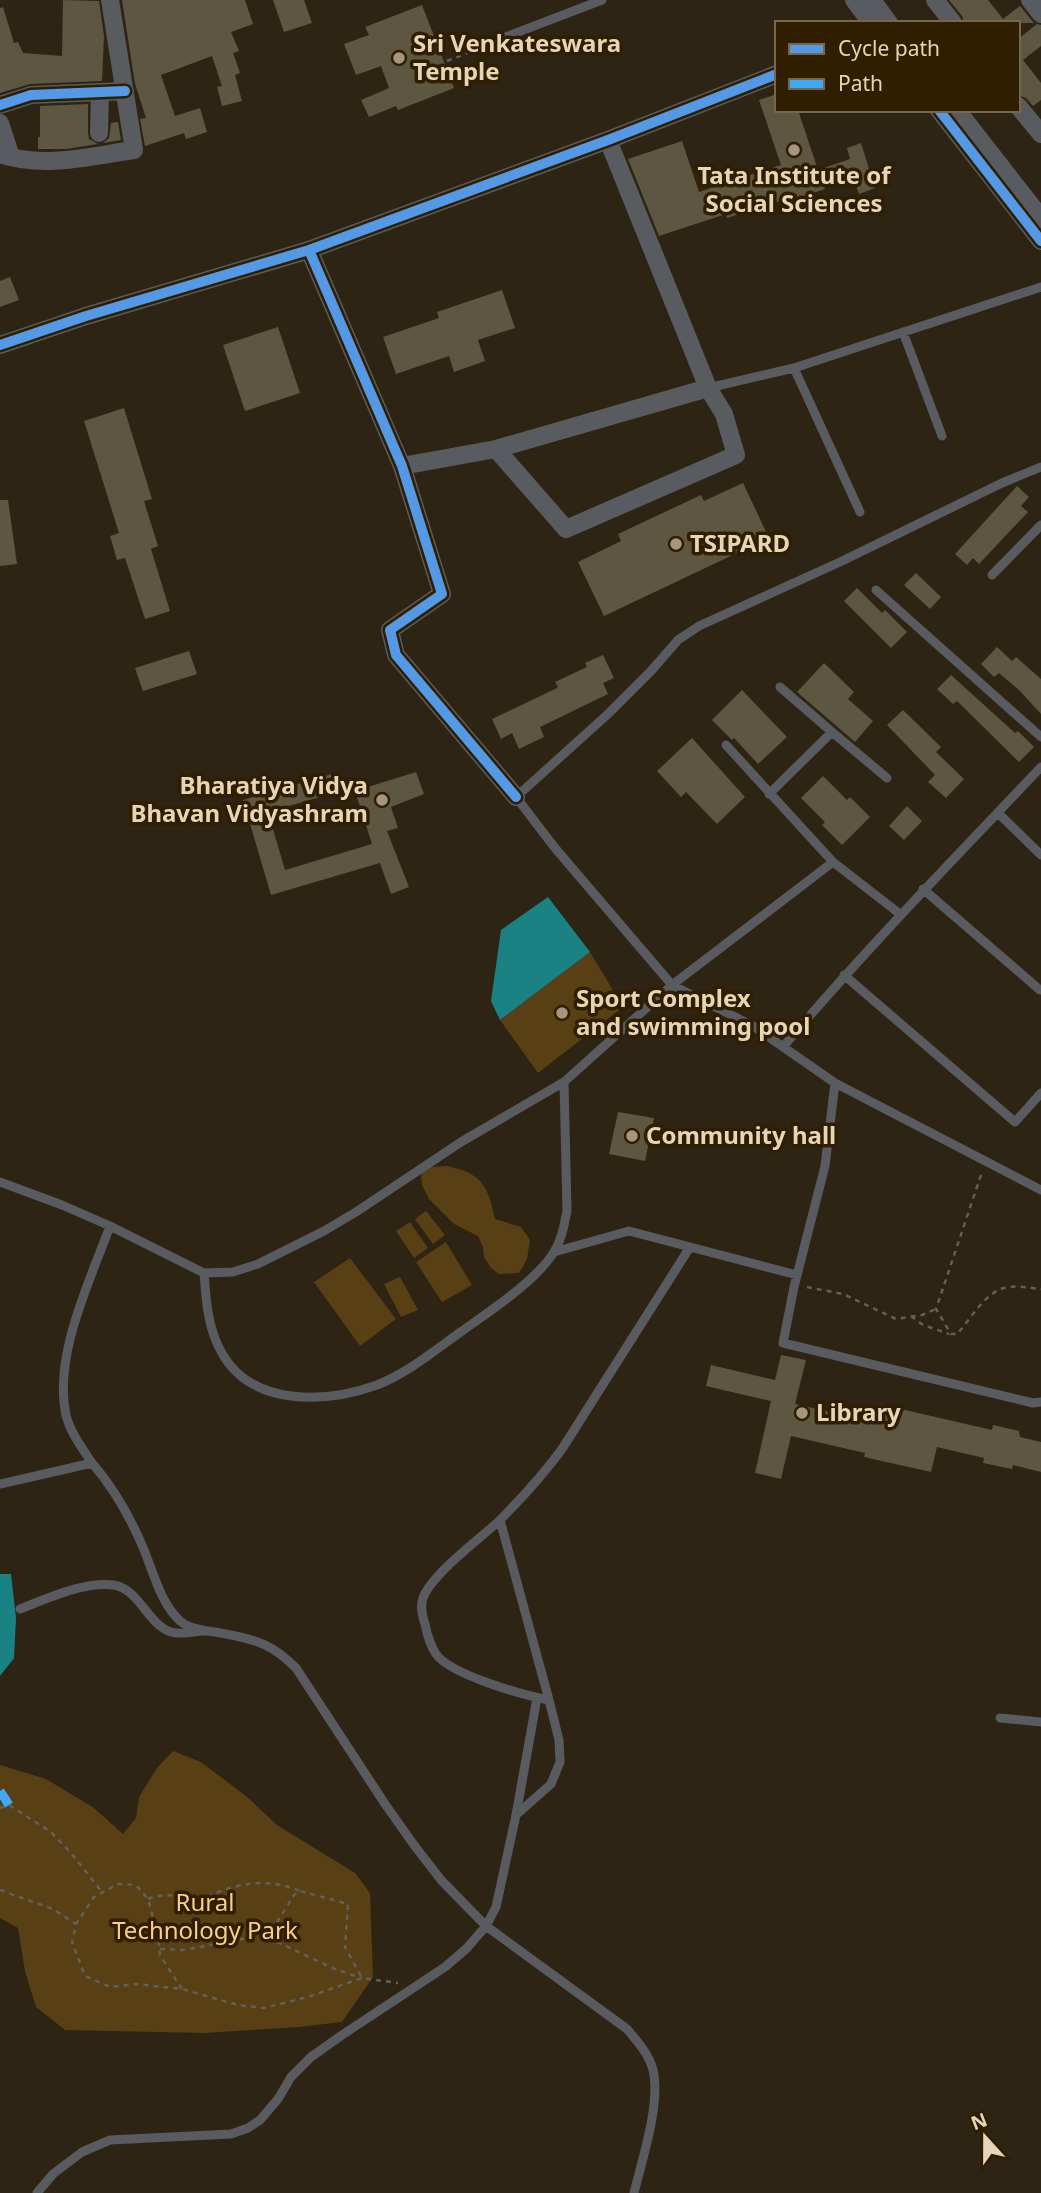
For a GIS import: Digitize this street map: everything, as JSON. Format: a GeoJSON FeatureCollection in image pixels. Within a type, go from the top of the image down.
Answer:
{"type":"FeatureCollection","features":[{"type":"Feature","properties":{"kind":"street"},"geometry":{"type":"LineString","coordinates":[[0,124],[5,156],[31,161],[53,160],[134,150],[110,0]]}},
{"type":"Feature","properties":{"kind":"street"},"geometry":{"type":"LineString","coordinates":[[854,0],[876,7],[887,21]]}},
{"type":"Feature","properties":{"kind":"street"},"geometry":{"type":"LineString","coordinates":[[935,0],[951,21]]}},
{"type":"Feature","properties":{"kind":"street"},"geometry":{"type":"LineString","coordinates":[[1030,0],[1041,14]]}},
{"type":"Feature","properties":{"kind":"street"},"geometry":{"type":"LineString","coordinates":[[0,345],[86,316],[309,250],[608,140],[775,75]]}},
{"type":"Feature","properties":{"kind":"street"},"geometry":{"type":"LineString","coordinates":[[0,105],[32,95],[125,91]]}},
{"type":"Feature","properties":{"kind":"street"},"geometry":{"type":"LineString","coordinates":[[99,133],[100,92]]}},
{"type":"Feature","properties":{"kind":"street"},"geometry":{"type":"LineString","coordinates":[[941,112],[1034,208]]}},
{"type":"Feature","properties":{"kind":"street"},"geometry":{"type":"LineString","coordinates":[[959,112],[1034,208],[1041,241]]}},
{"type":"Feature","properties":{"kind":"street"},"geometry":{"type":"LineString","coordinates":[[496,449],[566,529],[736,455],[724,414],[708,388],[608,140]]}},
{"type":"Feature","properties":{"kind":"street"},"geometry":{"type":"LineString","coordinates":[[309,250],[402,466],[442,594],[390,629],[396,655],[516,797]]}},
{"type":"Feature","properties":{"kind":"street"},"geometry":{"type":"LineString","coordinates":[[402,466],[496,449],[708,388]]}},
{"type":"Feature","properties":{"kind":"lane"},"geometry":{"type":"LineString","coordinates":[[495,41],[602,0]]}},
{"type":"Feature","properties":{"kind":"lane"},"geometry":{"type":"LineString","coordinates":[[708,388],[794,368],[1041,287]]}},
{"type":"Feature","properties":{"kind":"lane"},"geometry":{"type":"LineString","coordinates":[[903,332],[942,436]]}},
{"type":"Feature","properties":{"kind":"lane"},"geometry":{"type":"LineString","coordinates":[[794,368],[860,512]]}},
{"type":"Feature","properties":{"kind":"lane"},"geometry":{"type":"LineString","coordinates":[[1041,467],[699,626],[678,640],[608,714],[516,797],[555,849],[672,985],[753,1026],[835,1083],[1041,1191]]}},
{"type":"Feature","properties":{"kind":"lane"},"geometry":{"type":"LineString","coordinates":[[992,575],[1041,524]]}},
{"type":"Feature","properties":{"kind":"lane"},"geometry":{"type":"LineString","coordinates":[[876,590],[1041,737]]}},
{"type":"Feature","properties":{"kind":"lane"},"geometry":{"type":"LineString","coordinates":[[780,687],[887,778]]}},
{"type":"Feature","properties":{"kind":"lane"},"geometry":{"type":"LineString","coordinates":[[769,794],[832,732]]}},
{"type":"Feature","properties":{"kind":"lane"},"geometry":{"type":"LineString","coordinates":[[726,745],[833,862],[900,914]]}},
{"type":"Feature","properties":{"kind":"lane"},"geometry":{"type":"LineString","coordinates":[[783,1047],[923,889],[1041,768]]}},
{"type":"Feature","properties":{"kind":"lane"},"geometry":{"type":"LineString","coordinates":[[998,813],[1041,855]]}},
{"type":"Feature","properties":{"kind":"lane"},"geometry":{"type":"LineString","coordinates":[[0,1182],[110,1226],[204,1273],[233,1272],[258,1264],[356,1212],[461,1142],[564,1082],[672,985],[833,862]]}},
{"type":"Feature","properties":{"kind":"lane"},"geometry":{"type":"LineString","coordinates":[[923,889],[1040,990]]}},
{"type":"Feature","properties":{"kind":"lane"},"geometry":{"type":"LineString","coordinates":[[844,975],[1015,1122],[1041,1093]]}},
{"type":"Feature","properties":{"kind":"lane"},"geometry":{"type":"LineString","coordinates":[[204,1273],[206,1307],[224,1357],[242,1377],[268,1392],[302,1397],[341,1396],[378,1384],[408,1369],[500,1304],[533,1276],[554,1252],[563,1231],[567,1211],[564,1082]]}},
{"type":"Feature","properties":{"kind":"lane"},"geometry":{"type":"LineString","coordinates":[[835,1083],[825,1166],[794,1287],[783,1343],[1033,1404],[1041,1402]]}},
{"type":"Feature","properties":{"kind":"lane"},"geometry":{"type":"LineString","coordinates":[[110,1226],[85,1294],[65,1364],[62,1390],[67,1418],[76,1438],[117,1496],[141,1544],[162,1597],[182,1623],[264,1644],[280,1652],[296,1668],[414,1845],[441,1880],[486,1926],[627,2029],[644,2050],[653,2069],[655,2088],[651,2122],[634,2193]]}},
{"type":"Feature","properties":{"kind":"lane"},"geometry":{"type":"LineString","coordinates":[[554,1252],[629,1231],[797,1275]]}},
{"type":"Feature","properties":{"kind":"lane"},"geometry":{"type":"LineString","coordinates":[[549,1700],[469,1675],[447,1664],[437,1655],[429,1640],[421,1611],[424,1597],[433,1582],[500,1520],[547,1469],[690,1247]]}},
{"type":"Feature","properties":{"kind":"lane"},"geometry":{"type":"LineString","coordinates":[[0,1484],[92,1463]]}},
{"type":"Feature","properties":{"kind":"lane"},"geometry":{"type":"LineString","coordinates":[[500,1520],[559,1740],[560,1762],[551,1784],[516,1815]]}},
{"type":"Feature","properties":{"kind":"lane"},"geometry":{"type":"LineString","coordinates":[[20,1609],[52,1596],[114,1585],[132,1595],[160,1626],[171,1632],[206,1630]]}},
{"type":"Feature","properties":{"kind":"lane"},"geometry":{"type":"LineString","coordinates":[[37,2193],[53,2174],[82,2152],[110,2140],[230,2134],[247,2128],[260,2120],[278,2099],[290,2077],[311,2057],[418,1986],[467,1948],[486,1926],[496,1907],[537,1698]]}},
{"type":"Feature","properties":{"kind":"lane"},"geometry":{"type":"LineString","coordinates":[[1000,1718],[1041,1722]]}},
{"type":"Feature","properties":{"kind":"path"},"geometry":{"type":"LineString","coordinates":[[447,61],[495,41]]}},
{"type":"Feature","properties":{"kind":"path"},"geometry":{"type":"LineString","coordinates":[[794,1287],[844,1294],[896,1319],[922,1315],[936,1309],[985,1161]]}},
{"type":"Feature","properties":{"kind":"path"},"geometry":{"type":"LineString","coordinates":[[911,1316],[923,1325],[957,1334],[985,1300],[1001,1289],[1022,1286],[1041,1289]]}},
{"type":"Feature","properties":{"kind":"path"},"geometry":{"type":"LineString","coordinates":[[936,1309],[951,1334]]}},
{"type":"Feature","properties":{"kind":"path"},"geometry":{"type":"LineString","coordinates":[[0,1808],[9,1805],[51,1832],[103,1892]]}},
{"type":"Feature","properties":{"kind":"path"},"geometry":{"type":"LineString","coordinates":[[148,1899],[155,1896],[204,1897],[256,1883],[282,1883],[300,1891],[348,1904],[345,1947],[362,1978]]}},
{"type":"Feature","properties":{"kind":"path"},"geometry":{"type":"LineString","coordinates":[[181,1989],[160,1955],[158,1935],[148,1899],[136,1885],[118,1884],[94,1897],[76,1924],[72,1942],[85,1976],[110,1987],[136,1984],[181,1989],[238,2005],[264,2008],[308,1997],[362,1978]]}},
{"type":"Feature","properties":{"kind":"path"},"geometry":{"type":"LineString","coordinates":[[0,1890],[53,1909],[76,1924]]}},
{"type":"Feature","properties":{"kind":"path"},"geometry":{"type":"LineString","coordinates":[[160,1950],[184,1950],[262,1935],[274,1927],[294,1895],[300,1891]]}},
{"type":"Feature","properties":{"kind":"path"},"geometry":{"type":"LineString","coordinates":[[262,1935],[337,1970],[362,1978],[418,1986]]}},
{"type":"Feature","properties":{"kind":"green space","name":"Sport Complex and swimming pool"},"geometry":{"type":"Polygon","coordinates":[[[590,952],[623,1007],[538,1073],[500,1020],[590,952]]]}},
{"type":"Feature","properties":{"kind":"green space"},"geometry":{"type":"Polygon","coordinates":[[[447,1166],[476,1177],[486,1190],[495,1219],[521,1227],[530,1240],[527,1259],[519,1273],[499,1274],[491,1268],[484,1257],[478,1236],[454,1224],[429,1199],[422,1185],[421,1173],[431,1167],[447,1166]]]}},
{"type":"Feature","properties":{"kind":"green space"},"geometry":{"type":"Polygon","coordinates":[[[426,1211],[445,1235],[433,1244],[415,1219],[426,1211]]]}},
{"type":"Feature","properties":{"kind":"green space"},"geometry":{"type":"Polygon","coordinates":[[[410,1222],[428,1248],[414,1258],[396,1231],[410,1222]]]}},
{"type":"Feature","properties":{"kind":"green space"},"geometry":{"type":"Polygon","coordinates":[[[446,1242],[472,1285],[442,1302],[416,1262],[446,1242]]]}},
{"type":"Feature","properties":{"kind":"green space"},"geometry":{"type":"Polygon","coordinates":[[[350,1258],[396,1319],[360,1346],[314,1282],[350,1258]]]}},
{"type":"Feature","properties":{"kind":"green space"},"geometry":{"type":"Polygon","coordinates":[[[400,1277],[418,1310],[401,1317],[384,1284],[400,1277]]]}},
{"type":"Feature","properties":{"kind":"green space","name":"Rural Technology Park"},"geometry":{"type":"Polygon","coordinates":[[[173,1751],[201,1762],[246,1796],[277,1825],[355,1873],[370,1893],[373,1977],[342,2022],[204,2033],[65,2030],[36,2007],[25,1971],[18,1928],[0,1918],[0,1765],[46,1779],[94,1808],[123,1834],[136,1818],[139,1797],[157,1768],[173,1751]]]}},
{"type":"Feature","properties":{"kind":"water"},"geometry":{"type":"Polygon","coordinates":[[[548,897],[590,952],[500,1020],[491,1001],[501,930],[548,897]]]}},
{"type":"Feature","properties":{"kind":"water"},"geometry":{"type":"Polygon","coordinates":[[[0,1574],[11,1574],[16,1618],[14,1658],[0,1676],[0,1574]]]}},
{"type":"Feature","properties":{"kind":"building"},"geometry":{"type":"Polygon","coordinates":[[[63,0],[99,1],[104,36],[102,81],[30,84],[0,93],[0,8],[3,7],[14,43],[18,42],[23,53],[62,56],[63,0]]]}},
{"type":"Feature","properties":{"kind":"building"},"geometry":{"type":"Polygon","coordinates":[[[122,0],[245,0],[253,24],[231,32],[239,51],[233,53],[240,73],[235,75],[242,101],[222,106],[217,87],[222,86],[212,56],[161,75],[175,116],[200,108],[207,132],[186,139],[184,133],[145,146],[140,119],[146,118],[135,84],[122,0]]]}},
{"type":"Feature","properties":{"kind":"building"},"geometry":{"type":"Polygon","coordinates":[[[273,0],[304,0],[312,23],[284,32],[273,0]]]}},
{"type":"Feature","properties":{"kind":"building"},"geometry":{"type":"Polygon","coordinates":[[[949,0],[988,0],[1003,19],[1020,6],[1034,23],[963,21],[949,0]]]}},
{"type":"Feature","properties":{"kind":"building"},"geometry":{"type":"Polygon","coordinates":[[[422,5],[454,88],[398,110],[396,106],[369,117],[361,100],[389,88],[381,66],[356,75],[344,44],[369,35],[365,27],[422,5]]]}},
{"type":"Feature","properties":{"kind":"building"},"geometry":{"type":"Polygon","coordinates":[[[1037,24],[1041,25],[1041,46],[1023,60],[1041,83],[1041,100],[1033,106],[1020,96],[1020,37],[1037,24]]]}},
{"type":"Feature","properties":{"kind":"building"},"geometry":{"type":"Polygon","coordinates":[[[775,95],[775,112],[799,112],[818,170],[850,159],[847,148],[861,143],[875,188],[859,194],[853,177],[793,200],[792,197],[727,218],[726,214],[659,236],[628,159],[682,141],[699,192],[781,165],[759,100],[775,95]]]}},
{"type":"Feature","properties":{"kind":"building"},"geometry":{"type":"Polygon","coordinates":[[[88,104],[89,139],[98,144],[66,149],[38,149],[40,106],[88,104]]]}},
{"type":"Feature","properties":{"kind":"building"},"geometry":{"type":"Polygon","coordinates":[[[118,122],[121,140],[103,143],[109,138],[111,123],[118,122]]]}},
{"type":"Feature","properties":{"kind":"building"},"geometry":{"type":"Polygon","coordinates":[[[10,277],[19,300],[0,307],[0,281],[10,277]]]}},
{"type":"Feature","properties":{"kind":"building"},"geometry":{"type":"Polygon","coordinates":[[[502,290],[515,328],[478,340],[485,361],[454,372],[449,356],[396,374],[383,337],[439,318],[437,312],[502,290]]]}},
{"type":"Feature","properties":{"kind":"building"},"geometry":{"type":"Polygon","coordinates":[[[278,327],[300,393],[245,411],[223,345],[278,327]]]}},
{"type":"Feature","properties":{"kind":"building"},"geometry":{"type":"Polygon","coordinates":[[[124,408],[152,499],[144,501],[158,546],[151,549],[170,611],[145,619],[125,558],[117,560],[110,536],[119,533],[84,421],[124,408]]]}},
{"type":"Feature","properties":{"kind":"building"},"geometry":{"type":"Polygon","coordinates":[[[743,483],[769,538],[604,616],[578,562],[621,541],[618,534],[701,495],[704,501],[743,483]]]}},
{"type":"Feature","properties":{"kind":"building"},"geometry":{"type":"Polygon","coordinates":[[[1017,486],[1029,497],[1021,506],[1028,512],[979,564],[973,558],[967,565],[955,554],[1017,486]]]}},
{"type":"Feature","properties":{"kind":"building"},"geometry":{"type":"Polygon","coordinates":[[[0,500],[8,500],[17,564],[0,566],[0,500]]]}},
{"type":"Feature","properties":{"kind":"building"},"geometry":{"type":"Polygon","coordinates":[[[916,573],[941,597],[930,609],[904,585],[916,573]]]}},
{"type":"Feature","properties":{"kind":"building"},"geometry":{"type":"Polygon","coordinates":[[[857,588],[882,613],[885,610],[907,632],[891,648],[844,601],[857,588]]]}},
{"type":"Feature","properties":{"kind":"building"},"geometry":{"type":"Polygon","coordinates":[[[997,647],[1012,661],[1016,657],[1041,679],[1041,714],[999,673],[994,677],[981,664],[997,647]]]}},
{"type":"Feature","properties":{"kind":"building"},"geometry":{"type":"Polygon","coordinates":[[[189,651],[197,674],[143,691],[135,668],[189,651]]]}},
{"type":"Feature","properties":{"kind":"building"},"geometry":{"type":"Polygon","coordinates":[[[603,655],[614,678],[603,683],[608,694],[540,727],[544,737],[519,749],[512,733],[501,739],[492,719],[555,689],[558,687],[555,682],[587,667],[585,663],[603,655]]]}},
{"type":"Feature","properties":{"kind":"building"},"geometry":{"type":"Polygon","coordinates":[[[824,663],[854,692],[848,699],[873,721],[855,742],[797,692],[824,663]]]}},
{"type":"Feature","properties":{"kind":"building"},"geometry":{"type":"Polygon","coordinates":[[[951,675],[1034,747],[1019,762],[957,701],[953,704],[937,689],[951,675]]]}},
{"type":"Feature","properties":{"kind":"building"},"geometry":{"type":"Polygon","coordinates":[[[742,690],[787,737],[758,764],[734,738],[732,740],[712,720],[742,690]]]}},
{"type":"Feature","properties":{"kind":"building"},"geometry":{"type":"Polygon","coordinates":[[[903,710],[941,747],[936,752],[964,779],[946,798],[928,782],[935,775],[887,725],[903,710]]]}},
{"type":"Feature","properties":{"kind":"building"},"geometry":{"type":"Polygon","coordinates":[[[692,738],[745,797],[717,824],[686,792],[681,797],[657,771],[692,738]]]}},
{"type":"Feature","properties":{"kind":"building"},"geometry":{"type":"Polygon","coordinates":[[[416,772],[424,794],[391,807],[398,828],[387,831],[409,887],[391,894],[380,863],[271,895],[243,800],[332,774],[338,792],[268,812],[285,870],[372,844],[355,791],[416,772]]]}},
{"type":"Feature","properties":{"kind":"building"},"geometry":{"type":"Polygon","coordinates":[[[823,776],[847,800],[850,797],[870,817],[842,845],[822,825],[825,822],[801,798],[823,776]]]}},
{"type":"Feature","properties":{"kind":"building"},"geometry":{"type":"Polygon","coordinates":[[[907,806],[922,821],[904,840],[889,826],[907,806]]]}},
{"type":"Feature","properties":{"kind":"building","name":"Community hall"},"geometry":{"type":"Polygon","coordinates":[[[618,1112],[654,1118],[645,1161],[609,1154],[618,1112]]]}},
{"type":"Feature","properties":{"kind":"building","name":"Library"},"geometry":{"type":"Polygon","coordinates":[[[781,1355],[806,1360],[795,1404],[874,1422],[879,1404],[992,1430],[993,1425],[1019,1431],[1020,1437],[1041,1442],[1041,1472],[1013,1465],[1012,1469],[983,1463],[984,1458],[937,1447],[931,1472],[864,1457],[865,1453],[791,1436],[781,1479],[755,1473],[771,1401],[706,1386],[711,1365],[775,1380],[781,1355]]]}},
{"type":"Feature","properties":{"kind":"marked path"},"geometry":{"type":"LineString","coordinates":[[0,1791],[9,1805]]}},
{"type":"Feature","properties":{"kind":"cycle path"},"geometry":{"type":"LineString","coordinates":[[0,345],[86,316],[309,250],[608,140],[775,75]]}},
{"type":"Feature","properties":{"kind":"cycle path"},"geometry":{"type":"LineString","coordinates":[[0,105],[31,95],[125,91]]}},
{"type":"Feature","properties":{"kind":"cycle path"},"geometry":{"type":"LineString","coordinates":[[941,112],[1041,241]]}},
{"type":"Feature","properties":{"kind":"cycle path"},"geometry":{"type":"LineString","coordinates":[[309,250],[402,466],[442,594],[390,630],[396,655],[516,797]]}},
{"type":"Feature","properties":{"kind":"place","name":"Sri Venkateswara Temple"},"geometry":{"type":"Point","coordinates":[399,58]}},
{"type":"Feature","properties":{"kind":"place","name":"Tata Institute of Social Sciences"},"geometry":{"type":"Point","coordinates":[794,150]}},
{"type":"Feature","properties":{"kind":"place","name":"TSIPARD"},"geometry":{"type":"Point","coordinates":[676,544]}},
{"type":"Feature","properties":{"kind":"place","name":"Bharatiya Vidya Bhavan Vidyashram"},"geometry":{"type":"Point","coordinates":[382,800]}},
{"type":"Feature","properties":{"kind":"place","name":"Sport Complex and swimming pool"},"geometry":{"type":"Point","coordinates":[562,1013]}},
{"type":"Feature","properties":{"kind":"place","name":"Community hall"},"geometry":{"type":"Point","coordinates":[632,1136]}},
{"type":"Feature","properties":{"kind":"place","name":"Library"},"geometry":{"type":"Point","coordinates":[802,1413]}}]}
